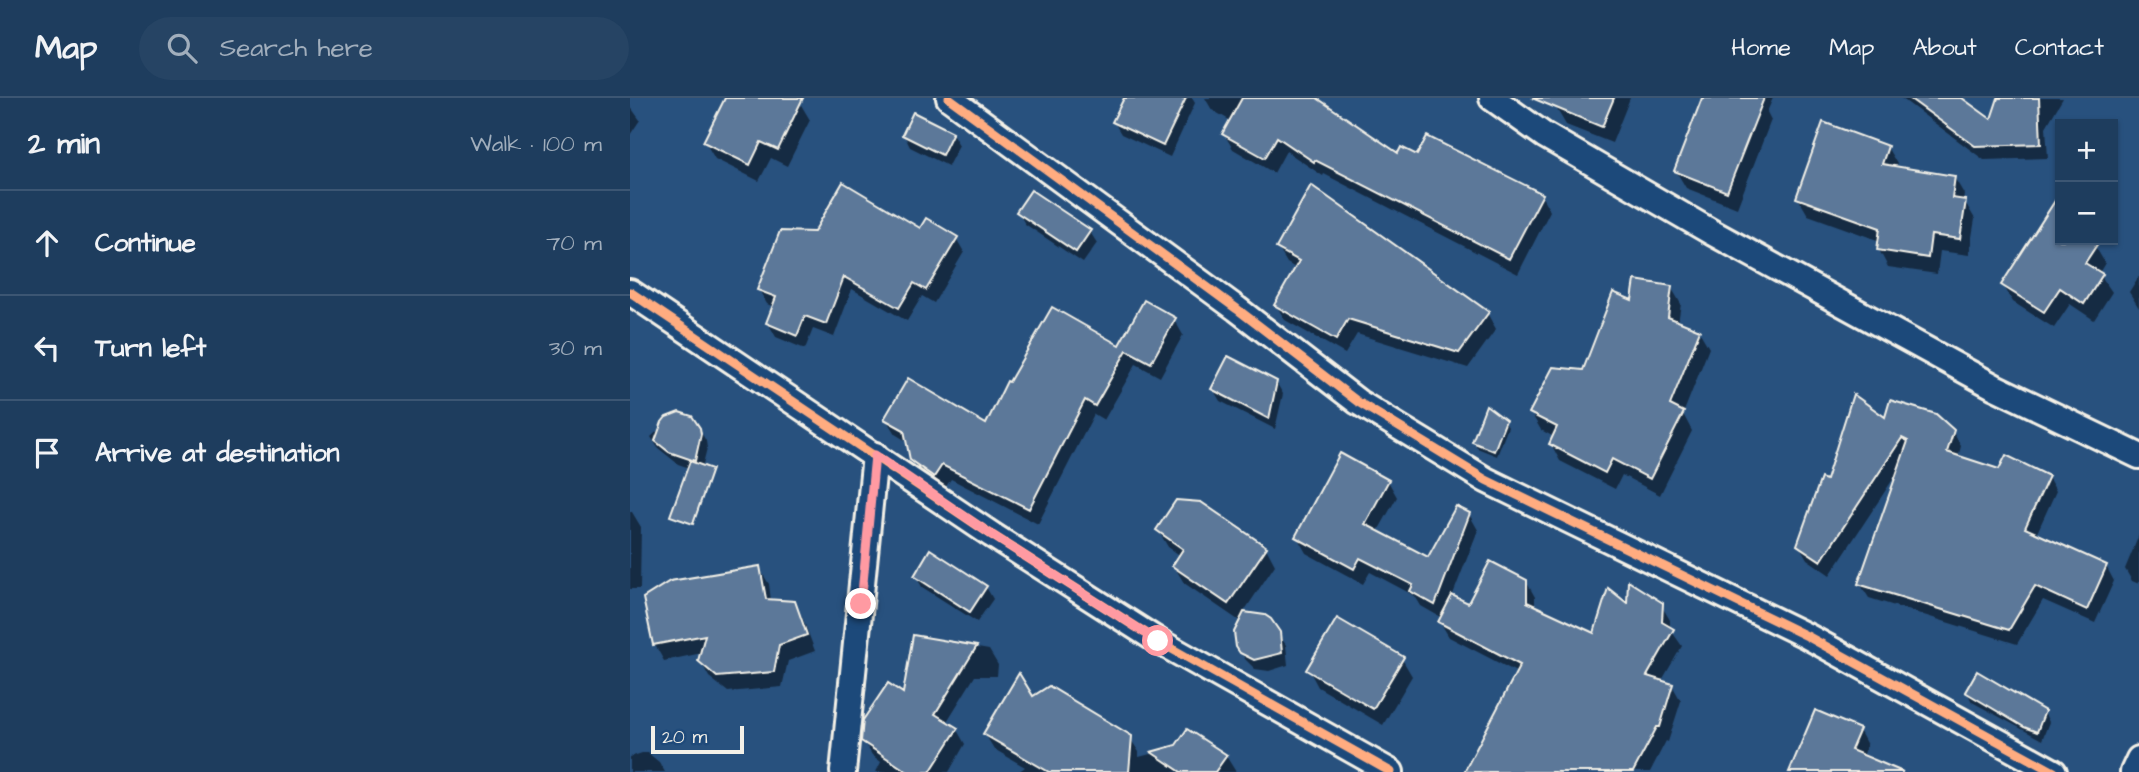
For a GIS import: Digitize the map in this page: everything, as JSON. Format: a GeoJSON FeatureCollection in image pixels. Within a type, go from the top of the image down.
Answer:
{"type":"FeatureCollection","features":[{"type":"Feature","properties":{"kind":"street"},"geometry":{"type":"LineString","coordinates":[[949,98],[1237,309],[1358,402],[1486,480],[1807,636],[2054,772]]}},
{"type":"Feature","properties":{"kind":"street"},"geometry":{"type":"LineString","coordinates":[[1492,98],[1544,135],[1713,233],[1995,387],[2139,456]]}},
{"type":"Feature","properties":{"kind":"street"},"geometry":{"type":"LineString","coordinates":[[630,292],[992,535],[1158,641],[1391,772]]}},
{"type":"Feature","properties":{"kind":"street"},"geometry":{"type":"LineString","coordinates":[[843,772],[875,455]]}},
{"type":"Feature","properties":{"kind":"street"},"geometry":{"type":"LineString","coordinates":[[2133,772],[2139,759]]}},
{"type":"Feature","properties":{"kind":"building"},"geometry":{"type":"Polygon","coordinates":[[[725,98],[803,98],[778,150],[761,142],[750,165],[703,142],[725,98]]]}},
{"type":"Feature","properties":{"kind":"building"},"geometry":{"type":"Polygon","coordinates":[[[1124,98],[1186,98],[1163,146],[1112,122],[1124,98]]]}},
{"type":"Feature","properties":{"kind":"building"},"geometry":{"type":"Polygon","coordinates":[[[1242,98],[1317,98],[1398,153],[1401,147],[1417,155],[1427,136],[1543,194],[1509,259],[1315,160],[1314,162],[1277,137],[1265,158],[1222,134],[1242,98]]]}},
{"type":"Feature","properties":{"kind":"building"},"geometry":{"type":"Polygon","coordinates":[[[1532,98],[1614,98],[1602,127],[1532,98]]]}},
{"type":"Feature","properties":{"kind":"building"},"geometry":{"type":"Polygon","coordinates":[[[1702,98],[1764,98],[1727,192],[1674,171],[1702,98]]]}},
{"type":"Feature","properties":{"kind":"building"},"geometry":{"type":"Polygon","coordinates":[[[1909,98],[1962,98],[1991,119],[1998,98],[2039,98],[2041,144],[1975,146],[1909,98]]]}},
{"type":"Feature","properties":{"kind":"building"},"geometry":{"type":"Polygon","coordinates":[[[913,112],[953,132],[942,155],[902,135],[913,112]]]}},
{"type":"Feature","properties":{"kind":"building"},"geometry":{"type":"Polygon","coordinates":[[[1823,122],[1888,146],[1882,164],[1955,176],[1952,198],[1966,200],[1960,239],[1931,235],[1928,258],[1877,250],[1880,228],[1796,198],[1823,122]]]}},
{"type":"Feature","properties":{"kind":"building"},"geometry":{"type":"Polygon","coordinates":[[[843,182],[920,228],[926,218],[958,237],[926,290],[914,283],[899,308],[844,277],[826,324],[805,316],[797,336],[766,323],[776,297],[757,290],[780,231],[814,232],[843,182]]]}},
{"type":"Feature","properties":{"kind":"building"},"geometry":{"type":"Polygon","coordinates":[[[1311,185],[1489,312],[1459,353],[1348,319],[1336,340],[1274,305],[1299,261],[1276,248],[1311,185]]]}},
{"type":"Feature","properties":{"kind":"building"},"geometry":{"type":"Polygon","coordinates":[[[1031,190],[1091,230],[1076,252],[1016,212],[1031,190]]]}},
{"type":"Feature","properties":{"kind":"building"},"geometry":{"type":"Polygon","coordinates":[[[2055,201],[2055,245],[2097,245],[2085,263],[2103,274],[2084,304],[2060,288],[2044,312],[2001,285],[2055,201]]]}},
{"type":"Feature","properties":{"kind":"building"},"geometry":{"type":"Polygon","coordinates":[[[1635,280],[1672,286],[1668,317],[1700,330],[1670,405],[1684,412],[1650,479],[1612,459],[1605,473],[1549,444],[1557,427],[1529,413],[1553,367],[1583,370],[1613,292],[1632,300],[1635,280]]]}},
{"type":"Feature","properties":{"kind":"building"},"geometry":{"type":"Polygon","coordinates":[[[1144,300],[1176,318],[1151,363],[1127,350],[1095,406],[1085,400],[1029,509],[942,465],[934,477],[910,460],[904,430],[884,419],[908,378],[986,424],[1007,381],[1009,382],[1052,307],[1119,345],[1144,300]]]}},
{"type":"Feature","properties":{"kind":"building"},"geometry":{"type":"Polygon","coordinates":[[[1228,356],[1277,381],[1269,419],[1211,389],[1228,356]]]}},
{"type":"Feature","properties":{"kind":"building"},"geometry":{"type":"Polygon","coordinates":[[[1853,394],[1885,417],[1890,400],[1936,414],[1954,430],[1947,452],[1999,469],[2006,455],[2049,476],[2025,528],[2107,565],[2087,610],[2035,586],[2009,630],[1858,584],[1908,441],[1902,438],[1821,561],[1797,545],[1821,478],[1826,480],[1853,394]]]}},
{"type":"Feature","properties":{"kind":"building"},"geometry":{"type":"Polygon","coordinates":[[[1486,405],[1506,420],[1494,451],[1472,442],[1486,405]]]}},
{"type":"Feature","properties":{"kind":"building"},"geometry":{"type":"Polygon","coordinates":[[[679,412],[692,416],[700,428],[695,461],[669,452],[655,441],[666,417],[679,412]]]}},
{"type":"Feature","properties":{"kind":"building"},"geometry":{"type":"Polygon","coordinates":[[[1340,453],[1389,480],[1365,524],[1428,557],[1456,506],[1470,513],[1435,605],[1410,591],[1413,585],[1360,558],[1354,569],[1295,537],[1340,453]]]}},
{"type":"Feature","properties":{"kind":"building"},"geometry":{"type":"Polygon","coordinates":[[[690,461],[712,469],[693,524],[670,516],[690,461]]]}},
{"type":"Feature","properties":{"kind":"building"},"geometry":{"type":"Polygon","coordinates":[[[1176,500],[1201,502],[1267,547],[1228,604],[1172,566],[1183,549],[1156,530],[1176,500]]]}},
{"type":"Feature","properties":{"kind":"building"},"geometry":{"type":"Polygon","coordinates":[[[930,549],[987,586],[970,612],[914,576],[930,549]]]}},
{"type":"Feature","properties":{"kind":"building"},"geometry":{"type":"Polygon","coordinates":[[[1490,561],[1527,580],[1527,602],[1594,633],[1608,588],[1627,603],[1628,581],[1663,603],[1662,622],[1674,629],[1647,676],[1673,684],[1660,727],[1657,727],[1633,772],[1464,772],[1520,665],[1438,622],[1452,595],[1468,603],[1490,561]]]}},
{"type":"Feature","properties":{"kind":"building"},"geometry":{"type":"Polygon","coordinates":[[[760,566],[766,599],[795,601],[807,635],[779,645],[774,672],[717,677],[698,661],[705,635],[653,645],[643,598],[670,581],[760,566]]]}},
{"type":"Feature","properties":{"kind":"building"},"geometry":{"type":"Polygon","coordinates":[[[1244,612],[1265,615],[1271,619],[1280,632],[1282,653],[1254,660],[1240,653],[1236,647],[1234,632],[1244,612]]]}},
{"type":"Feature","properties":{"kind":"building"},"geometry":{"type":"Polygon","coordinates":[[[1337,618],[1404,657],[1373,709],[1306,670],[1337,618]]]}},
{"type":"Feature","properties":{"kind":"building"},"geometry":{"type":"Polygon","coordinates":[[[913,635],[977,646],[935,714],[958,728],[930,772],[908,772],[861,741],[863,720],[888,683],[903,693],[913,635]]]}},
{"type":"Feature","properties":{"kind":"building"},"geometry":{"type":"Polygon","coordinates":[[[1977,671],[2045,711],[2037,732],[1965,692],[1977,671]]]}},
{"type":"Feature","properties":{"kind":"building"},"geometry":{"type":"Polygon","coordinates":[[[1019,673],[1033,696],[1049,686],[1132,736],[1129,772],[1049,772],[983,734],[1019,673]]]}},
{"type":"Feature","properties":{"kind":"building"},"geometry":{"type":"Polygon","coordinates":[[[1815,710],[1860,729],[1851,750],[1903,772],[1789,772],[1815,710]]]}},
{"type":"Feature","properties":{"kind":"building"},"geometry":{"type":"Polygon","coordinates":[[[1187,729],[1227,755],[1215,772],[1181,772],[1151,752],[1176,745],[1187,729]]]}},
{"type":"Feature","properties":{"kind":"cycle path"},"geometry":{"type":"LineString","coordinates":[[949,98],[1237,309],[1358,402],[1486,480],[1807,636],[2054,772]]}},
{"type":"Feature","properties":{"kind":"cycle path"},"geometry":{"type":"LineString","coordinates":[[630,292],[992,535],[1158,641],[1391,772]]}},
{"type":"Feature","properties":{"kind":"route"},"geometry":{"type":"LineString","coordinates":[[861,604],[875,455],[992,535],[1158,641]]}}]}
